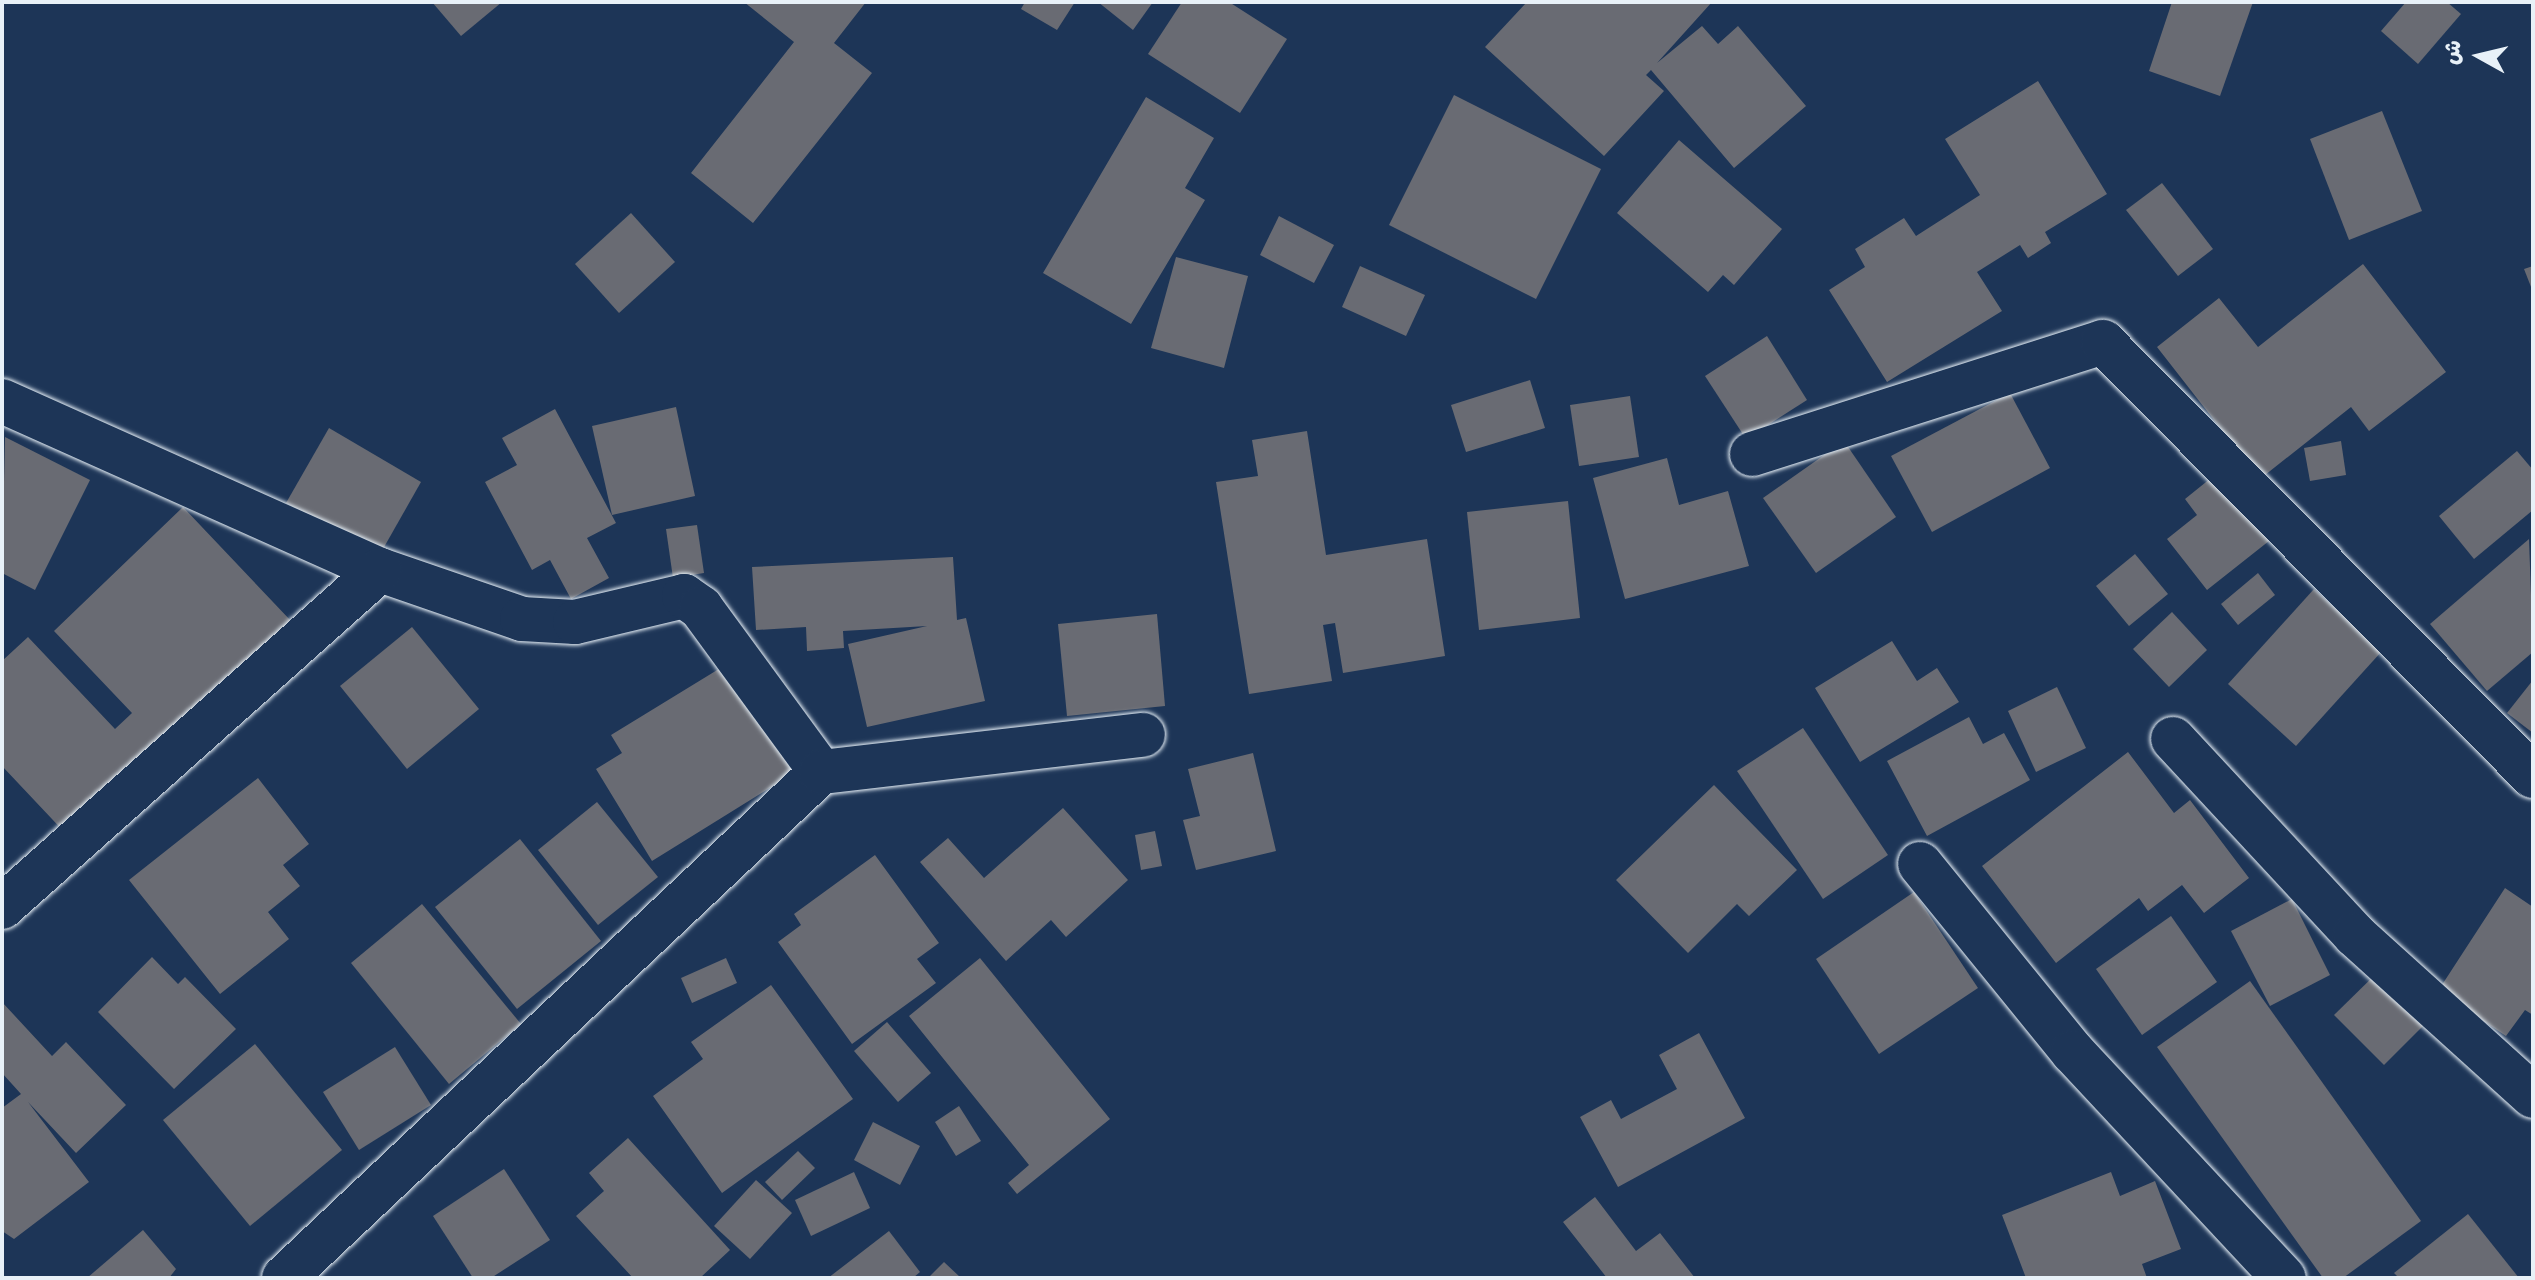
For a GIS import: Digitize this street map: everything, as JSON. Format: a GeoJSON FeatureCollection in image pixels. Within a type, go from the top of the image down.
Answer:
{"type":"FeatureCollection","features":[{"type":"Feature","properties":{"kind":"street"},"geometry":{"type":"LineString","coordinates":[[1752,454],[2103,342],[2533,776]]}},
{"type":"Feature","properties":{"kind":"street"},"geometry":{"type":"LineString","coordinates":[[2,401],[380,570],[545,625],[684,596],[701,608],[821,772]]}},
{"type":"Feature","properties":{"kind":"street"},"geometry":{"type":"LineString","coordinates":[[2,907],[380,570]]}},
{"type":"Feature","properties":{"kind":"street"},"geometry":{"type":"LineString","coordinates":[[284,1278],[821,772],[1143,735]]}},
{"type":"Feature","properties":{"kind":"street"},"geometry":{"type":"LineString","coordinates":[[2173,739],[2355,935],[2533,1096]]}},
{"type":"Feature","properties":{"kind":"street"},"geometry":{"type":"LineString","coordinates":[[1920,864],[2073,1052],[2284,1278]]}},
{"type":"Feature","properties":{"kind":"building"},"geometry":{"type":"Polygon","coordinates":[[[432,2],[502,2],[461,36],[432,2]]]}},
{"type":"Feature","properties":{"kind":"building"},"geometry":{"type":"Polygon","coordinates":[[[744,2],[866,2],[834,43],[872,73],[753,223],[691,173],[794,42],[744,2]]]}},
{"type":"Feature","properties":{"kind":"building"},"geometry":{"type":"Polygon","coordinates":[[[1025,2],[1075,2],[1057,30],[1021,9],[1025,2]]]}},
{"type":"Feature","properties":{"kind":"building"},"geometry":{"type":"Polygon","coordinates":[[[1098,2],[1153,2],[1133,30],[1098,2]]]}},
{"type":"Feature","properties":{"kind":"building"},"geometry":{"type":"Polygon","coordinates":[[[1182,2],[1229,2],[1287,39],[1240,113],[1148,54],[1182,2]]]}},
{"type":"Feature","properties":{"kind":"building"},"geometry":{"type":"Polygon","coordinates":[[[1527,2],[1712,2],[1657,63],[1702,26],[1718,44],[1738,26],[1806,106],[1734,168],[1651,70],[1646,75],[1664,91],[1604,156],[1485,47],[1527,2]]]}},
{"type":"Feature","properties":{"kind":"building"},"geometry":{"type":"Polygon","coordinates":[[[2172,2],[2253,2],[2220,96],[2149,71],[2172,2]]]}},
{"type":"Feature","properties":{"kind":"building"},"geometry":{"type":"Polygon","coordinates":[[[2406,2],[2447,2],[2461,14],[2418,64],[2381,31],[2406,2]]]}},
{"type":"Feature","properties":{"kind":"building"},"geometry":{"type":"Polygon","coordinates":[[[2038,81],[2107,194],[2045,232],[2051,243],[2028,258],[2020,245],[1977,272],[2002,311],[1887,382],[1829,290],[1865,267],[1855,249],[1904,218],[1916,236],[1980,195],[1945,139],[2038,81]]]}},
{"type":"Feature","properties":{"kind":"building"},"geometry":{"type":"Polygon","coordinates":[[[1454,95],[1601,169],[1536,299],[1389,225],[1454,95]]]}},
{"type":"Feature","properties":{"kind":"building"},"geometry":{"type":"Polygon","coordinates":[[[1146,97],[1214,138],[1185,188],[1205,200],[1131,324],[1043,273],[1146,97]]]}},
{"type":"Feature","properties":{"kind":"building"},"geometry":{"type":"Polygon","coordinates":[[[2382,111],[2422,211],[2349,240],[2310,139],[2382,111]]]}},
{"type":"Feature","properties":{"kind":"building"},"geometry":{"type":"Polygon","coordinates":[[[1679,140],[1782,229],[1734,285],[1723,275],[1708,292],[1617,213],[1679,140]]]}},
{"type":"Feature","properties":{"kind":"building"},"geometry":{"type":"Polygon","coordinates":[[[2162,183],[2213,249],[2178,276],[2126,210],[2162,183]]]}},
{"type":"Feature","properties":{"kind":"building"},"geometry":{"type":"Polygon","coordinates":[[[631,213],[675,262],[619,313],[575,264],[631,213]]]}},
{"type":"Feature","properties":{"kind":"building"},"geometry":{"type":"Polygon","coordinates":[[[1279,216],[1334,245],[1314,283],[1260,255],[1279,216]]]}},
{"type":"Feature","properties":{"kind":"building"},"geometry":{"type":"Polygon","coordinates":[[[1176,257],[1248,276],[1224,368],[1151,348],[1176,257]]]}},
{"type":"Feature","properties":{"kind":"building"},"geometry":{"type":"Polygon","coordinates":[[[2363,264],[2446,372],[2369,431],[2351,407],[2260,479],[2157,347],[2219,298],[2258,347],[2363,264]]]}},
{"type":"Feature","properties":{"kind":"building"},"geometry":{"type":"Polygon","coordinates":[[[1360,266],[1425,295],[1406,336],[1342,307],[1360,266]]]}},
{"type":"Feature","properties":{"kind":"building"},"geometry":{"type":"Polygon","coordinates":[[[2533,266],[2533,292],[2524,269],[2533,266]]]}},
{"type":"Feature","properties":{"kind":"building"},"geometry":{"type":"Polygon","coordinates":[[[1767,336],[1807,400],[1746,439],[1705,376],[1767,336]]]}},
{"type":"Feature","properties":{"kind":"building"},"geometry":{"type":"Polygon","coordinates":[[[1530,380],[1545,428],[1466,452],[1451,405],[1530,380]]]}},
{"type":"Feature","properties":{"kind":"building"},"geometry":{"type":"Polygon","coordinates":[[[2010,393],[2050,468],[1932,532],[1891,456],[2010,393]]]}},
{"type":"Feature","properties":{"kind":"building"},"geometry":{"type":"Polygon","coordinates":[[[1630,396],[1639,457],[1579,466],[1570,405],[1630,396]]]}},
{"type":"Feature","properties":{"kind":"building"},"geometry":{"type":"Polygon","coordinates":[[[676,407],[695,496],[612,515],[592,426],[676,407]]]}},
{"type":"Feature","properties":{"kind":"building"},"geometry":{"type":"Polygon","coordinates":[[[555,409],[616,523],[587,538],[609,578],[571,599],[550,560],[532,570],[485,482],[517,465],[502,438],[555,409]]]}},
{"type":"Feature","properties":{"kind":"building"},"geometry":{"type":"Polygon","coordinates":[[[329,428],[421,482],[379,556],[286,503],[329,428]]]}},
{"type":"Feature","properties":{"kind":"building"},"geometry":{"type":"Polygon","coordinates":[[[1307,431],[1326,555],[1427,539],[1445,656],[1343,673],[1335,623],[1323,625],[1332,681],[1249,694],[1216,482],[1258,476],[1252,440],[1307,431]]]}},
{"type":"Feature","properties":{"kind":"building"},"geometry":{"type":"Polygon","coordinates":[[[5,437],[90,480],[35,590],[2,573],[5,437]]]}},
{"type":"Feature","properties":{"kind":"building"},"geometry":{"type":"Polygon","coordinates":[[[1844,441],[1896,517],[1816,573],[1763,498],[1844,441]]]}},
{"type":"Feature","properties":{"kind":"building"},"geometry":{"type":"Polygon","coordinates":[[[2341,441],[2346,475],[2310,481],[2304,448],[2341,441]]]}},
{"type":"Feature","properties":{"kind":"building"},"geometry":{"type":"Polygon","coordinates":[[[2517,451],[2533,470],[2533,510],[2474,559],[2439,516],[2517,451]]]}},
{"type":"Feature","properties":{"kind":"building"},"geometry":{"type":"Polygon","coordinates":[[[1667,458],[1679,505],[1728,491],[1749,566],[1625,599],[1593,478],[1667,458]]]}},
{"type":"Feature","properties":{"kind":"building"},"geometry":{"type":"Polygon","coordinates":[[[2216,474],[2269,541],[2207,590],[2167,539],[2197,515],[2185,499],[2216,474]]]}},
{"type":"Feature","properties":{"kind":"building"},"geometry":{"type":"Polygon","coordinates":[[[1568,501],[1580,618],[1479,630],[1467,512],[1568,501]]]}},
{"type":"Feature","properties":{"kind":"building"},"geometry":{"type":"Polygon","coordinates":[[[183,507],[292,622],[68,836],[2,766],[2,661],[28,637],[115,729],[132,713],[54,631],[183,507]]]}},
{"type":"Feature","properties":{"kind":"building"},"geometry":{"type":"Polygon","coordinates":[[[697,525],[704,573],[673,578],[666,529],[697,525]]]}},
{"type":"Feature","properties":{"kind":"building"},"geometry":{"type":"Polygon","coordinates":[[[2529,539],[2533,652],[2487,691],[2430,624],[2529,539]]]}},
{"type":"Feature","properties":{"kind":"building"},"geometry":{"type":"Polygon","coordinates":[[[2135,554],[2168,594],[2129,626],[2096,586],[2135,554]]]}},
{"type":"Feature","properties":{"kind":"building"},"geometry":{"type":"Polygon","coordinates":[[[953,557],[957,620],[966,618],[985,701],[867,727],[848,644],[927,626],[843,631],[844,648],[807,651],[806,627],[756,630],[752,567],[953,557]]]}},
{"type":"Feature","properties":{"kind":"building"},"geometry":{"type":"Polygon","coordinates":[[[2258,573],[2275,595],[2238,625],[2221,604],[2258,573]]]}},
{"type":"Feature","properties":{"kind":"building"},"geometry":{"type":"Polygon","coordinates":[[[2314,589],[2382,651],[2296,746],[2228,684],[2314,589]]]}},
{"type":"Feature","properties":{"kind":"building"},"geometry":{"type":"Polygon","coordinates":[[[2172,612],[2207,650],[2169,687],[2133,649],[2172,612]]]}},
{"type":"Feature","properties":{"kind":"building"},"geometry":{"type":"Polygon","coordinates":[[[1157,614],[1165,706],[1067,716],[1058,624],[1157,614]]]}},
{"type":"Feature","properties":{"kind":"building"},"geometry":{"type":"Polygon","coordinates":[[[412,627],[479,709],[407,769],[340,686],[412,627]]]}},
{"type":"Feature","properties":{"kind":"building"},"geometry":{"type":"Polygon","coordinates":[[[1892,641],[1917,681],[1937,668],[1959,702],[1860,762],[1815,688],[1892,641]]]}},
{"type":"Feature","properties":{"kind":"building"},"geometry":{"type":"Polygon","coordinates":[[[727,664],[794,773],[652,861],[596,769],[622,753],[611,735],[727,664]]]}},
{"type":"Feature","properties":{"kind":"building"},"geometry":{"type":"Polygon","coordinates":[[[2533,680],[2533,733],[2507,713],[2533,680]]]}},
{"type":"Feature","properties":{"kind":"building"},"geometry":{"type":"Polygon","coordinates":[[[2057,687],[2086,748],[2036,772],[2008,711],[2057,687]]]}},
{"type":"Feature","properties":{"kind":"building"},"geometry":{"type":"Polygon","coordinates":[[[1969,717],[1983,744],[2004,733],[2030,780],[1927,836],[1887,761],[1969,717]]]}},
{"type":"Feature","properties":{"kind":"building"},"geometry":{"type":"Polygon","coordinates":[[[1803,728],[1888,855],[1823,899],[1737,771],[1803,728]]]}},
{"type":"Feature","properties":{"kind":"building"},"geometry":{"type":"Polygon","coordinates":[[[2128,752],[2174,813],[2190,800],[2249,878],[2204,913],[2182,885],[2148,911],[2139,898],[2056,963],[1982,866],[2128,752]]]}},
{"type":"Feature","properties":{"kind":"building"},"geometry":{"type":"Polygon","coordinates":[[[1253,753],[1276,851],[1196,870],[1183,820],[1200,816],[1188,769],[1253,753]]]}},
{"type":"Feature","properties":{"kind":"building"},"geometry":{"type":"Polygon","coordinates":[[[258,778],[309,844],[283,865],[300,886],[268,912],[289,939],[220,994],[129,880],[258,778]]]}},
{"type":"Feature","properties":{"kind":"building"},"geometry":{"type":"Polygon","coordinates":[[[1714,785],[1797,870],[1749,916],[1737,904],[1688,953],[1616,880],[1714,785]]]}},
{"type":"Feature","properties":{"kind":"building"},"geometry":{"type":"Polygon","coordinates":[[[597,802],[658,877],[598,925],[538,850],[597,802]]]}},
{"type":"Feature","properties":{"kind":"building"},"geometry":{"type":"Polygon","coordinates":[[[1063,808],[1128,880],[1066,937],[1051,920],[1006,961],[920,862],[948,838],[984,878],[1063,808]]]}},
{"type":"Feature","properties":{"kind":"building"},"geometry":{"type":"Polygon","coordinates":[[[1155,831],[1162,866],[1141,870],[1135,835],[1155,831]]]}},
{"type":"Feature","properties":{"kind":"building"},"geometry":{"type":"Polygon","coordinates":[[[520,839],[601,941],[517,1009],[435,907],[520,839]]]}},
{"type":"Feature","properties":{"kind":"building"},"geometry":{"type":"Polygon","coordinates":[[[875,855],[939,943],[917,959],[936,983],[852,1044],[778,942],[801,925],[794,914],[875,855]]]}},
{"type":"Feature","properties":{"kind":"building"},"geometry":{"type":"Polygon","coordinates":[[[2505,888],[2533,907],[2533,1015],[2525,1010],[2506,1036],[2438,991],[2505,888]]]}},
{"type":"Feature","properties":{"kind":"building"},"geometry":{"type":"Polygon","coordinates":[[[1914,892],[1978,988],[1879,1054],[1816,959],[1914,892]]]}},
{"type":"Feature","properties":{"kind":"building"},"geometry":{"type":"Polygon","coordinates":[[[2292,899],[2330,975],[2270,1006],[2231,931],[2292,899]]]}},
{"type":"Feature","properties":{"kind":"building"},"geometry":{"type":"Polygon","coordinates":[[[422,904],[521,1024],[449,1084],[351,963],[422,904]]]}},
{"type":"Feature","properties":{"kind":"building"},"geometry":{"type":"Polygon","coordinates":[[[2171,916],[2217,982],[2142,1035],[2096,969],[2171,916]]]}},
{"type":"Feature","properties":{"kind":"building"},"geometry":{"type":"Polygon","coordinates":[[[152,957],[178,984],[185,977],[236,1029],[174,1089],[98,1012],[152,957]]]}},
{"type":"Feature","properties":{"kind":"building"},"geometry":{"type":"Polygon","coordinates":[[[726,958],[737,983],[692,1003],[681,978],[726,958]]]}},
{"type":"Feature","properties":{"kind":"building"},"geometry":{"type":"Polygon","coordinates":[[[980,958],[1110,1119],[1017,1194],[1008,1183],[1029,1165],[909,1016],[980,958]]]}},
{"type":"Feature","properties":{"kind":"building"},"geometry":{"type":"Polygon","coordinates":[[[2384,966],[2433,1016],[2384,1065],[2334,1015],[2384,966]]]}},
{"type":"Feature","properties":{"kind":"building"},"geometry":{"type":"Polygon","coordinates":[[[2250,981],[2421,1221],[2343,1278],[2323,1278],[2157,1047],[2250,981]]]}},
{"type":"Feature","properties":{"kind":"building"},"geometry":{"type":"Polygon","coordinates":[[[771,985],[853,1099],[722,1193],[653,1096],[703,1059],[691,1042],[771,985]]]}},
{"type":"Feature","properties":{"kind":"building"},"geometry":{"type":"Polygon","coordinates":[[[2,1002],[52,1056],[66,1042],[126,1105],[76,1153],[28,1102],[89,1182],[14,1239],[2,1231],[2,1108],[21,1094],[2,1073],[2,1002]]]}},
{"type":"Feature","properties":{"kind":"building"},"geometry":{"type":"Polygon","coordinates":[[[887,1022],[931,1073],[898,1102],[854,1051],[887,1022]]]}},
{"type":"Feature","properties":{"kind":"building"},"geometry":{"type":"Polygon","coordinates":[[[1699,1033],[1745,1118],[1618,1187],[1580,1117],[1611,1100],[1621,1119],[1677,1089],[1659,1055],[1699,1033]]]}},
{"type":"Feature","properties":{"kind":"building"},"geometry":{"type":"Polygon","coordinates":[[[255,1044],[342,1150],[250,1226],[163,1120],[255,1044]]]}},
{"type":"Feature","properties":{"kind":"building"},"geometry":{"type":"Polygon","coordinates":[[[395,1047],[431,1105],[359,1150],[323,1092],[395,1047]]]}},
{"type":"Feature","properties":{"kind":"building"},"geometry":{"type":"Polygon","coordinates":[[[959,1106],[981,1141],[956,1156],[935,1122],[959,1106]]]}},
{"type":"Feature","properties":{"kind":"building"},"geometry":{"type":"Polygon","coordinates":[[[873,1122],[920,1146],[900,1185],[854,1160],[873,1122]]]}},
{"type":"Feature","properties":{"kind":"building"},"geometry":{"type":"Polygon","coordinates":[[[628,1138],[730,1250],[700,1278],[633,1278],[576,1216],[604,1191],[589,1173],[628,1138]]]}},
{"type":"Feature","properties":{"kind":"building"},"geometry":{"type":"Polygon","coordinates":[[[798,1151],[815,1168],[782,1200],[765,1182],[798,1151]]]}},
{"type":"Feature","properties":{"kind":"building"},"geometry":{"type":"Polygon","coordinates":[[[504,1169],[550,1240],[491,1278],[473,1278],[433,1216],[504,1169]]]}},
{"type":"Feature","properties":{"kind":"building"},"geometry":{"type":"Polygon","coordinates":[[[854,1172],[870,1208],[811,1236],[795,1200],[854,1172]]]}},
{"type":"Feature","properties":{"kind":"building"},"geometry":{"type":"Polygon","coordinates":[[[2111,1172],[2120,1196],[2155,1181],[2181,1249],[2142,1264],[2147,1278],[2026,1278],[2002,1215],[2111,1172]]]}},
{"type":"Feature","properties":{"kind":"building"},"geometry":{"type":"Polygon","coordinates":[[[756,1180],[792,1213],[750,1259],[714,1226],[756,1180]]]}},
{"type":"Feature","properties":{"kind":"building"},"geometry":{"type":"Polygon","coordinates":[[[1595,1197],[1636,1251],[1660,1233],[1695,1278],[1607,1278],[1563,1222],[1595,1197]]]}},
{"type":"Feature","properties":{"kind":"building"},"geometry":{"type":"Polygon","coordinates":[[[2468,1214],[2519,1278],[2399,1278],[2394,1273],[2468,1214]]]}},
{"type":"Feature","properties":{"kind":"building"},"geometry":{"type":"Polygon","coordinates":[[[143,1230],[176,1269],[169,1278],[87,1278],[143,1230]]]}},
{"type":"Feature","properties":{"kind":"building"},"geometry":{"type":"Polygon","coordinates":[[[889,1231],[920,1272],[913,1278],[828,1278],[889,1231]]]}},
{"type":"Feature","properties":{"kind":"building"},"geometry":{"type":"Polygon","coordinates":[[[944,1262],[961,1278],[928,1278],[944,1262]]]}}]}
